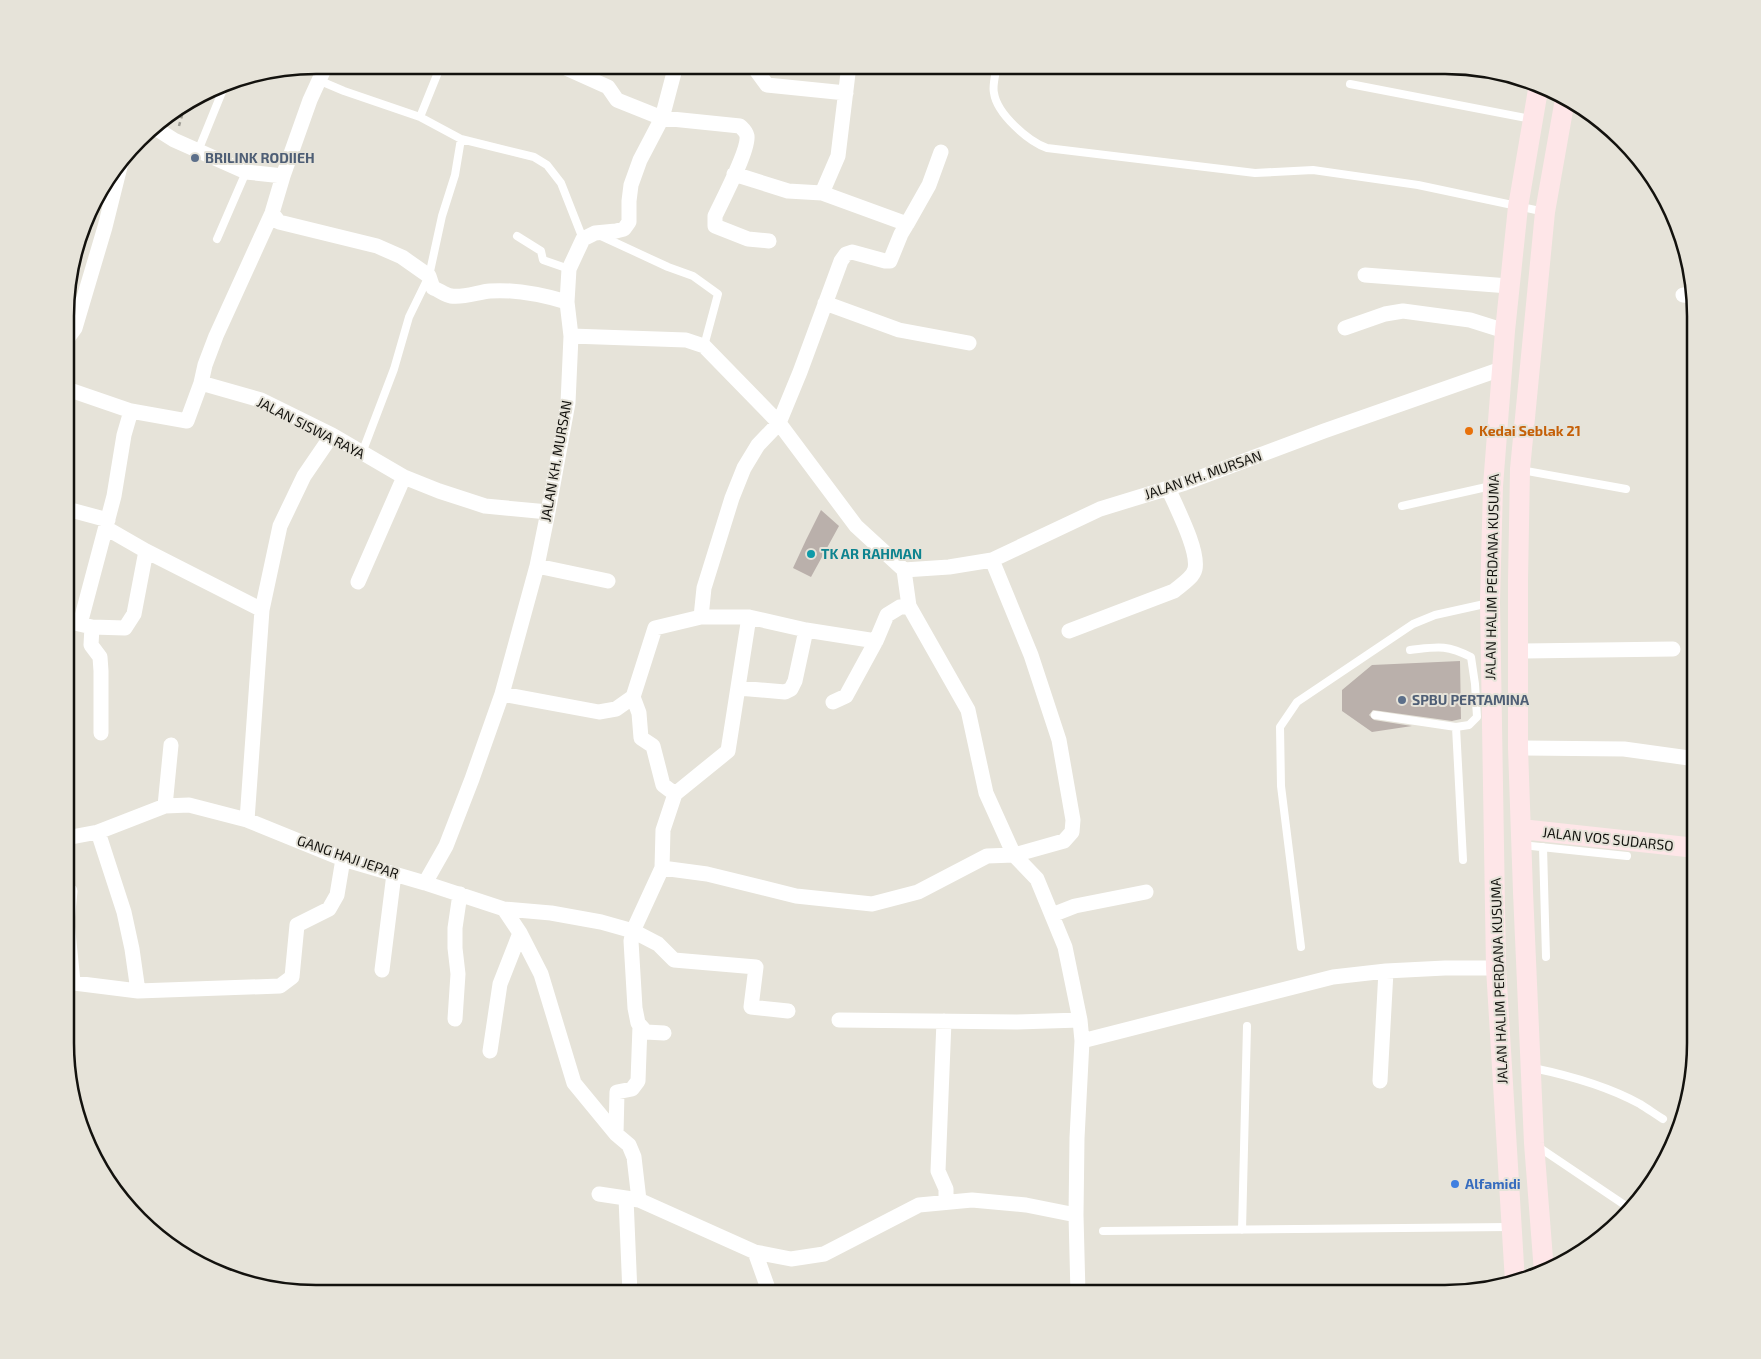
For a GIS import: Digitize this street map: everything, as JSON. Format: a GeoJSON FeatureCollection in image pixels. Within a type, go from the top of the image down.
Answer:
{"type":"FeatureCollection","features":[{"type":"Feature","properties":{"kind":"main road","name":"JALAN HALIM PERDANA KUSUMA"},"geometry":{"type":"LineString","coordinates":[[1515,1275],[1496,968],[1481,656],[1490,602],[1493,486],[1501,369],[1518,207],[1538,92]]}},
{"type":"Feature","properties":{"kind":"main road","name":"JALAN HALIM PERDANA KUSUMA"},"geometry":{"type":"LineString","coordinates":[[1544,1264],[1530,1068],[1535,938],[1533,893],[1521,837],[1518,748],[1518,580],[1520,469],[1545,212],[1564,105]]}},
{"type":"Feature","properties":{"kind":"main road","name":"JALAN VOS SUDARSO"},"geometry":{"type":"LineString","coordinates":[[1521,837],[1687,847]]}},
{"type":"Feature","properties":{"kind":"main road"},"geometry":{"type":"LineString","coordinates":[[1512,1227],[1542,1225]]}},
{"type":"Feature","properties":{"kind":"street"},"geometry":{"type":"LineString","coordinates":[[74,391],[131,411],[187,421],[216,336],[272,213],[282,176],[321,74]]}},
{"type":"Feature","properties":{"kind":"street"},"geometry":{"type":"LineString","coordinates":[[579,74],[608,87],[617,100],[662,118],[740,126],[747,137],[734,174],[714,216],[715,226],[748,239],[769,241]]}},
{"type":"Feature","properties":{"kind":"street"},"geometry":{"type":"LineString","coordinates":[[589,236],[624,229],[629,222],[631,185],[640,160],[662,118],[674,74]]}},
{"type":"Feature","properties":{"kind":"street"},"geometry":{"type":"LineString","coordinates":[[759,74],[767,85],[846,93]]}},
{"type":"Feature","properties":{"kind":"street"},"geometry":{"type":"LineString","coordinates":[[822,193],[838,156],[848,74]]}},
{"type":"Feature","properties":{"kind":"street"},"geometry":{"type":"LineString","coordinates":[[160,131],[174,140],[246,172],[282,176]]}},
{"type":"Feature","properties":{"kind":"street"},"geometry":{"type":"LineString","coordinates":[[701,616],[704,588],[732,498],[744,468],[758,445],[779,423],[841,260],[846,254],[852,252],[884,261],[892,258],[901,234],[929,185],[941,152]]}},
{"type":"Feature","properties":{"kind":"street"},"geometry":{"type":"LineString","coordinates":[[734,174],[788,191],[822,193],[907,224]]}},
{"type":"Feature","properties":{"kind":"street"},"geometry":{"type":"LineString","coordinates":[[74,329],[105,227],[117,178]]}},
{"type":"Feature","properties":{"kind":"street"},"geometry":{"type":"LineString","coordinates":[[272,213],[279,222],[377,246],[402,257],[429,276],[433,288],[451,296],[490,291],[514,292],[545,295],[567,302]]}},
{"type":"Feature","properties":{"kind":"street","name":"JALAN KH. MURSAN"},"geometry":{"type":"LineString","coordinates":[[425,883],[446,846],[472,779],[502,694],[537,566],[568,403],[571,336],[567,302],[569,269],[589,236]]}},
{"type":"Feature","properties":{"kind":"street"},"geometry":{"type":"LineString","coordinates":[[1365,275],[1510,286]]}},
{"type":"Feature","properties":{"kind":"street"},"geometry":{"type":"LineString","coordinates":[[825,303],[899,330],[969,343]]}},
{"type":"Feature","properties":{"kind":"street"},"geometry":{"type":"LineString","coordinates":[[1345,328],[1385,314],[1403,311],[1470,320],[1505,331]]}},
{"type":"Feature","properties":{"kind":"street"},"geometry":{"type":"LineString","coordinates":[[571,336],[686,340],[704,346],[779,423],[856,526],[904,570],[909,606],[968,710],[986,793],[1014,855],[1037,879],[1065,947],[1080,1020],[1082,1041],[1077,1138],[1078,1285]]}},
{"type":"Feature","properties":{"kind":"street","name":"JALAN KH. MURSAN"},"geometry":{"type":"LineString","coordinates":[[904,570],[949,567],[992,560],[1100,510],[1168,488],[1501,369]]}},
{"type":"Feature","properties":{"kind":"street","name":"JALAN SISWA RAYA"},"geometry":{"type":"LineString","coordinates":[[201,383],[261,400],[332,435],[404,477],[439,491],[484,506],[548,512]]}},
{"type":"Feature","properties":{"kind":"street"},"geometry":{"type":"LineString","coordinates":[[101,733],[102,671],[100,657],[80,624],[114,496],[124,435],[131,411]]}},
{"type":"Feature","properties":{"kind":"street"},"geometry":{"type":"LineString","coordinates":[[247,820],[262,610],[280,526],[304,476],[332,435]]}},
{"type":"Feature","properties":{"kind":"street"},"geometry":{"type":"LineString","coordinates":[[358,582],[404,477]]}},
{"type":"Feature","properties":{"kind":"street"},"geometry":{"type":"LineString","coordinates":[[1069,631],[1174,591],[1187,581],[1195,570],[1195,552],[1168,488]]}},
{"type":"Feature","properties":{"kind":"street"},"geometry":{"type":"LineString","coordinates":[[74,512],[107,524],[146,551],[262,610]]}},
{"type":"Feature","properties":{"kind":"street"},"geometry":{"type":"LineString","coordinates":[[80,624],[125,628],[134,614],[146,551]]}},
{"type":"Feature","properties":{"kind":"street"},"geometry":{"type":"LineString","coordinates":[[662,868],[707,874],[796,896],[872,904],[918,892],[987,856],[1014,855],[1064,841],[1072,832],[1073,820],[1059,740],[1030,655],[992,560]]}},
{"type":"Feature","properties":{"kind":"street"},"geometry":{"type":"LineString","coordinates":[[537,566],[608,581]]}},
{"type":"Feature","properties":{"kind":"street"},"geometry":{"type":"LineString","coordinates":[[833,702],[846,696],[876,641],[887,615],[900,608],[909,606]]}},
{"type":"Feature","properties":{"kind":"street"},"geometry":{"type":"LineString","coordinates":[[676,794],[663,785],[653,746],[641,738],[639,713],[633,697],[655,628],[701,616],[749,617],[806,630],[876,641]]}},
{"type":"Feature","properties":{"kind":"street"},"geometry":{"type":"LineString","coordinates":[[616,1134],[617,1092],[632,1089],[638,1081],[640,1026],[635,1008],[631,941],[633,931],[662,868],[663,830],[676,794],[728,751],[749,617]]}},
{"type":"Feature","properties":{"kind":"street"},"geometry":{"type":"LineString","coordinates":[[738,688],[785,692],[791,689],[795,681],[806,630]]}},
{"type":"Feature","properties":{"kind":"street"},"geometry":{"type":"LineString","coordinates":[[1518,651],[1673,648]]}},
{"type":"Feature","properties":{"kind":"street"},"geometry":{"type":"LineString","coordinates":[[502,694],[598,712],[616,708],[633,697]]}},
{"type":"Feature","properties":{"kind":"street"},"geometry":{"type":"LineString","coordinates":[[165,806],[170,744]]}},
{"type":"Feature","properties":{"kind":"street"},"geometry":{"type":"LineString","coordinates":[[1518,748],[1624,749],[1687,758]]}},
{"type":"Feature","properties":{"kind":"street","name":"GANG HAJI JEPAR"},"geometry":{"type":"LineString","coordinates":[[74,836],[98,832],[165,806],[189,804],[247,820],[343,859],[504,909],[551,913],[601,922],[633,931],[658,944],[674,960],[756,967],[751,1007],[788,1011]]}},
{"type":"Feature","properties":{"kind":"street"},"geometry":{"type":"LineString","coordinates":[[98,832],[124,912],[138,991]]}},
{"type":"Feature","properties":{"kind":"street"},"geometry":{"type":"LineString","coordinates":[[74,983],[138,991],[280,986],[292,977],[297,925],[329,909],[337,896],[343,859]]}},
{"type":"Feature","properties":{"kind":"street"},"geometry":{"type":"LineString","coordinates":[[382,970],[394,874]]}},
{"type":"Feature","properties":{"kind":"street"},"geometry":{"type":"LineString","coordinates":[[1052,915],[1075,906],[1146,892]]}},
{"type":"Feature","properties":{"kind":"street"},"geometry":{"type":"LineString","coordinates":[[455,1020],[458,974],[455,928],[460,894]]}},
{"type":"Feature","properties":{"kind":"street"},"geometry":{"type":"LineString","coordinates":[[504,909],[520,932],[541,974],[574,1083],[616,1134],[629,1145],[634,1157],[630,1285]]}},
{"type":"Feature","properties":{"kind":"street"},"geometry":{"type":"LineString","coordinates":[[490,1051],[500,984],[520,932]]}},
{"type":"Feature","properties":{"kind":"street"},"geometry":{"type":"LineString","coordinates":[[1082,1041],[1321,980],[1386,971],[1496,968]]}},
{"type":"Feature","properties":{"kind":"street"},"geometry":{"type":"LineString","coordinates":[[1380,1081],[1386,971]]}},
{"type":"Feature","properties":{"kind":"street"},"geometry":{"type":"LineString","coordinates":[[839,1020],[1017,1022],[1080,1020]]}},
{"type":"Feature","properties":{"kind":"street"},"geometry":{"type":"LineString","coordinates":[[944,1021],[938,1171],[946,1188],[946,1202]]}},
{"type":"Feature","properties":{"kind":"street"},"geometry":{"type":"LineString","coordinates":[[640,1026],[646,1032],[664,1033]]}},
{"type":"Feature","properties":{"kind":"street"},"geometry":{"type":"LineString","coordinates":[[598,1194],[633,1199],[755,1252],[791,1259],[824,1254],[919,1205],[972,1200],[1026,1205],[1076,1215]]}},
{"type":"Feature","properties":{"kind":"street"},"geometry":{"type":"LineString","coordinates":[[755,1252],[767,1285]]}},
{"type":"Feature","properties":{"kind":"lane"},"geometry":{"type":"LineString","coordinates":[[420,117],[437,74]]}},
{"type":"Feature","properties":{"kind":"lane"},"geometry":{"type":"LineString","coordinates":[[996,74],[994,93],[1003,113],[1025,136],[1036,144],[1047,148],[1255,173],[1313,170],[1418,185],[1545,212]]}},
{"type":"Feature","properties":{"kind":"lane"},"geometry":{"type":"LineString","coordinates":[[318,80],[420,117],[461,139],[534,157],[547,165],[561,183],[589,236],[693,276],[718,294],[704,346]]}},
{"type":"Feature","properties":{"kind":"lane"},"geometry":{"type":"LineString","coordinates":[[1350,84],[1533,119]]}},
{"type":"Feature","properties":{"kind":"lane"},"geometry":{"type":"LineString","coordinates":[[198,151],[222,93]]}},
{"type":"Feature","properties":{"kind":"lane"},"geometry":{"type":"LineString","coordinates":[[362,453],[394,369],[409,317],[429,276],[442,216],[455,175],[461,139]]}},
{"type":"Feature","properties":{"kind":"lane"},"geometry":{"type":"LineString","coordinates":[[217,239],[246,172]]}},
{"type":"Feature","properties":{"kind":"lane"},"geometry":{"type":"LineString","coordinates":[[517,236],[541,251],[543,260],[569,269]]}},
{"type":"Feature","properties":{"kind":"lane"},"geometry":{"type":"LineString","coordinates":[[1520,469],[1626,488]]}},
{"type":"Feature","properties":{"kind":"lane"},"geometry":{"type":"LineString","coordinates":[[1402,506],[1493,486]]}},
{"type":"Feature","properties":{"kind":"lane"},"geometry":{"type":"LineString","coordinates":[[1301,947],[1282,786],[1280,727],[1297,702],[1413,624],[1435,615],[1490,602]]}},
{"type":"Feature","properties":{"kind":"lane"},"geometry":{"type":"LineString","coordinates":[[1410,650],[1441,647],[1454,648],[1481,656]]}},
{"type":"Feature","properties":{"kind":"lane"},"geometry":{"type":"LineString","coordinates":[[1375,715],[1456,727],[1469,725],[1484,718]]}},
{"type":"Feature","properties":{"kind":"lane"},"geometry":{"type":"LineString","coordinates":[[1456,727],[1463,860]]}},
{"type":"Feature","properties":{"kind":"lane"},"geometry":{"type":"LineString","coordinates":[[1521,837],[1543,847],[1627,856]]}},
{"type":"Feature","properties":{"kind":"lane"},"geometry":{"type":"LineString","coordinates":[[1533,893],[1543,847]]}},
{"type":"Feature","properties":{"kind":"lane"},"geometry":{"type":"LineString","coordinates":[[1535,938],[1546,958]]}},
{"type":"Feature","properties":{"kind":"lane"},"geometry":{"type":"LineString","coordinates":[[1242,1230],[1247,1026]]}},
{"type":"Feature","properties":{"kind":"lane"},"geometry":{"type":"LineString","coordinates":[[1530,1068],[1550,1072],[1612,1091],[1640,1104],[1662,1120]]}},
{"type":"Feature","properties":{"kind":"lane"},"geometry":{"type":"LineString","coordinates":[[1534,1143],[1625,1205]]}},
{"type":"Feature","properties":{"kind":"lane"},"geometry":{"type":"LineString","coordinates":[[1103,1231],[1512,1227]]}},
{"type":"Feature","properties":{"kind":"path"},"geometry":{"type":"LineString","coordinates":[[174,140],[182,114]]}},
{"type":"Feature","properties":{"kind":"building","name":"TK AR RAHMAN"},"geometry":{"type":"Polygon","coordinates":[[[821,510],[839,526],[811,577],[793,568],[821,510]]]}},
{"type":"Feature","properties":{"kind":"building","name":"SPBU PERTAMINA"},"geometry":{"type":"Polygon","coordinates":[[[1460,661],[1461,719],[1452,721],[1373,710],[1369,715],[1374,720],[1412,726],[1372,732],[1342,711],[1342,690],[1372,665],[1460,661]]]}},
{"type":"Feature","properties":{"kind":"place","name":"BRILINK RODIIEH"},"geometry":{"type":"Point","coordinates":[195,158]}},
{"type":"Feature","properties":{"kind":"place","name":"Kedai Seblak 21"},"geometry":{"type":"Point","coordinates":[1469,431]}},
{"type":"Feature","properties":{"kind":"place","name":"TK AR RAHMAN"},"geometry":{"type":"Point","coordinates":[811,554]}},
{"type":"Feature","properties":{"kind":"place","name":"SPBU PERTAMINA"},"geometry":{"type":"Point","coordinates":[1402,700]}},
{"type":"Feature","properties":{"kind":"place","name":"Alfamidi"},"geometry":{"type":"Point","coordinates":[1455,1184]}}]}
